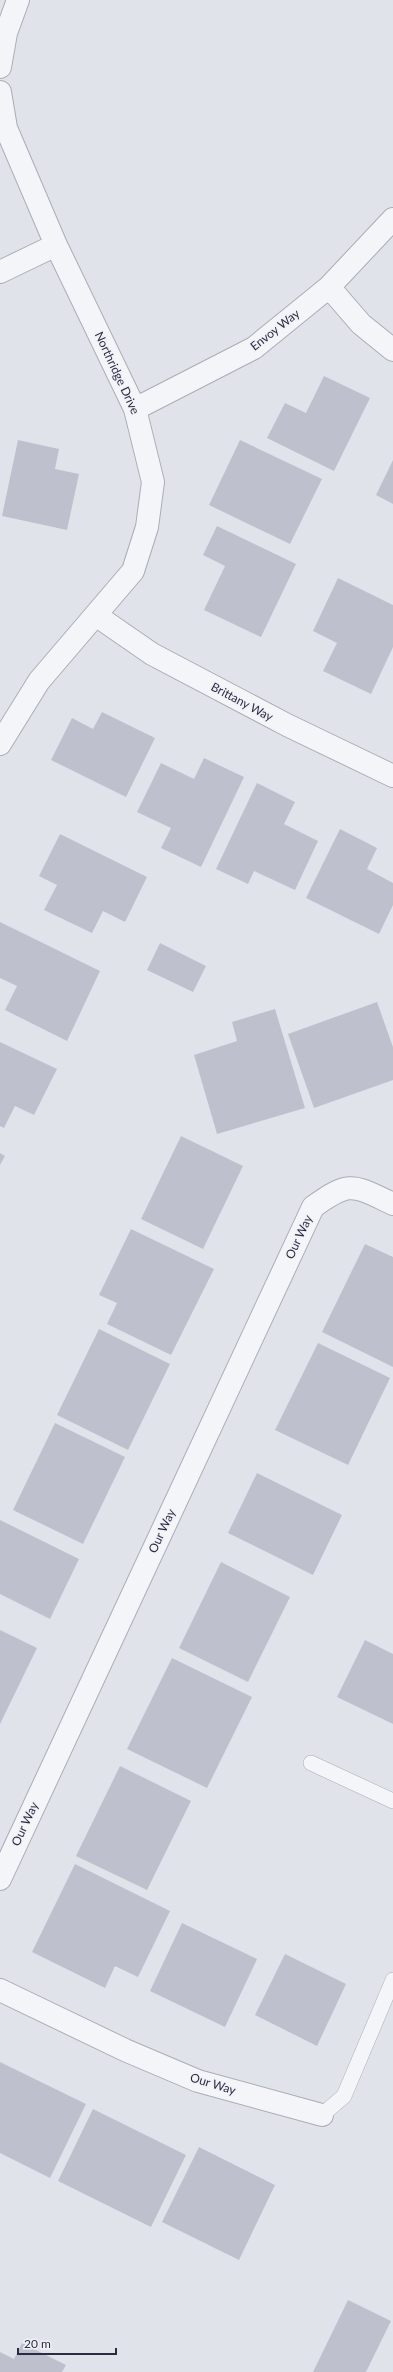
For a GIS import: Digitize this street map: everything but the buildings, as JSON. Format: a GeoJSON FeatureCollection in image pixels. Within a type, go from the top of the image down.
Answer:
{"type":"FeatureCollection","features":[{"type":"Feature","properties":{"kind":"street"},"geometry":{"type":"LineString","coordinates":[[0,67],[6,33],[18,0]]}},
{"type":"Feature","properties":{"kind":"street","name":"Northridge Drive"},"geometry":{"type":"LineString","coordinates":[[0,92],[6,128],[56,245],[135,409],[153,482],[147,527],[133,571],[97,616],[39,681],[0,744]]}},
{"type":"Feature","properties":{"kind":"street","name":"Envoy Way"},"geometry":{"type":"LineString","coordinates":[[135,409],[254,348],[329,287],[393,219]]}},
{"type":"Feature","properties":{"kind":"street"},"geometry":{"type":"LineString","coordinates":[[0,272],[56,245]]}},
{"type":"Feature","properties":{"kind":"street"},"geometry":{"type":"LineString","coordinates":[[329,287],[361,324],[393,350]]}},
{"type":"Feature","properties":{"kind":"street","name":"Brittany Way"},"geometry":{"type":"LineString","coordinates":[[97,616],[152,654],[286,725],[393,776]]}},
{"type":"Feature","properties":{"kind":"street","name":"Our Way"},"geometry":{"type":"LineString","coordinates":[[0,1879],[313,1207],[335,1191],[358,1187],[393,1204]]}},
{"type":"Feature","properties":{"kind":"street","name":"Our Way"},"geometry":{"type":"LineString","coordinates":[[0,1990],[125,2050],[198,2081],[322,2115]]}},
{"type":"Feature","properties":{"kind":"lane"},"geometry":{"type":"LineString","coordinates":[[312,1763],[393,1801]]}},
{"type":"Feature","properties":{"kind":"lane"},"geometry":{"type":"LineString","coordinates":[[322,2115],[344,2096],[393,1980]]}}]}
